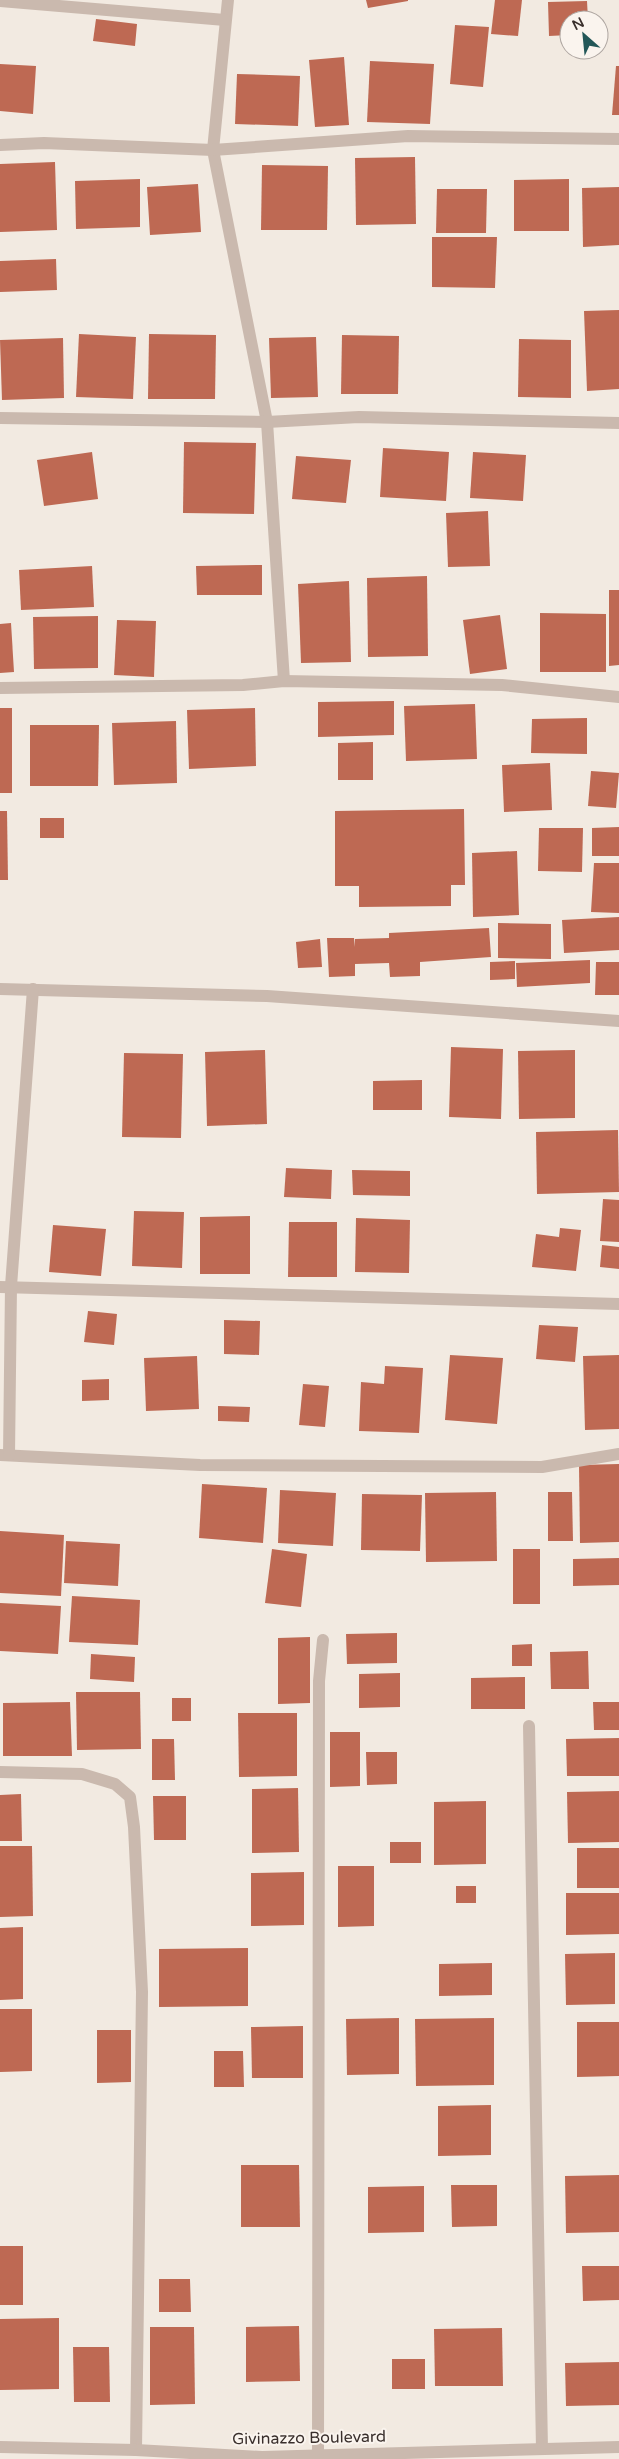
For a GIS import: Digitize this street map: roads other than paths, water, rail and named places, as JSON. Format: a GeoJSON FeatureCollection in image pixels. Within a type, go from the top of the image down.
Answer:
{"type":"FeatureCollection","features":[{"type":"Feature","properties":{"kind":"street"},"geometry":{"type":"LineString","coordinates":[[228,0],[213,150],[267,422],[284,680]]}},
{"type":"Feature","properties":{"kind":"street"},"geometry":{"type":"LineString","coordinates":[[0,1],[225,20]]}},
{"type":"Feature","properties":{"kind":"street"},"geometry":{"type":"LineString","coordinates":[[0,145],[44,143],[213,150],[408,136],[619,139]]}},
{"type":"Feature","properties":{"kind":"street"},"geometry":{"type":"LineString","coordinates":[[0,418],[267,422],[359,417],[619,423]]}},
{"type":"Feature","properties":{"kind":"street"},"geometry":{"type":"LineString","coordinates":[[0,688],[243,685],[284,680],[502,685],[619,697]]}},
{"type":"Feature","properties":{"kind":"street"},"geometry":{"type":"LineString","coordinates":[[0,989],[268,996],[619,1020]]}},
{"type":"Feature","properties":{"kind":"street"},"geometry":{"type":"LineString","coordinates":[[33,990],[5,1286],[4,1455],[200,1465],[542,1466],[619,1454]]}},
{"type":"Feature","properties":{"kind":"street"},"geometry":{"type":"LineString","coordinates":[[5,1286],[619,1304]]}},
{"type":"Feature","properties":{"kind":"street"},"geometry":{"type":"LineString","coordinates":[[318,2455],[317,1953],[319,1681],[323,1640]]}},
{"type":"Feature","properties":{"kind":"street"},"geometry":{"type":"LineString","coordinates":[[529,1726],[542,2450]]}},
{"type":"Feature","properties":{"kind":"street"},"geometry":{"type":"LineString","coordinates":[[0,1772],[82,1774],[115,1784],[130,1796],[134,1827],[142,1992],[136,2450]]}},
{"type":"Feature","properties":{"kind":"street","name":"Givinazzo Boulevard"},"geometry":{"type":"LineString","coordinates":[[0,2447],[136,2450],[262,2458],[619,2447]]}}]}
